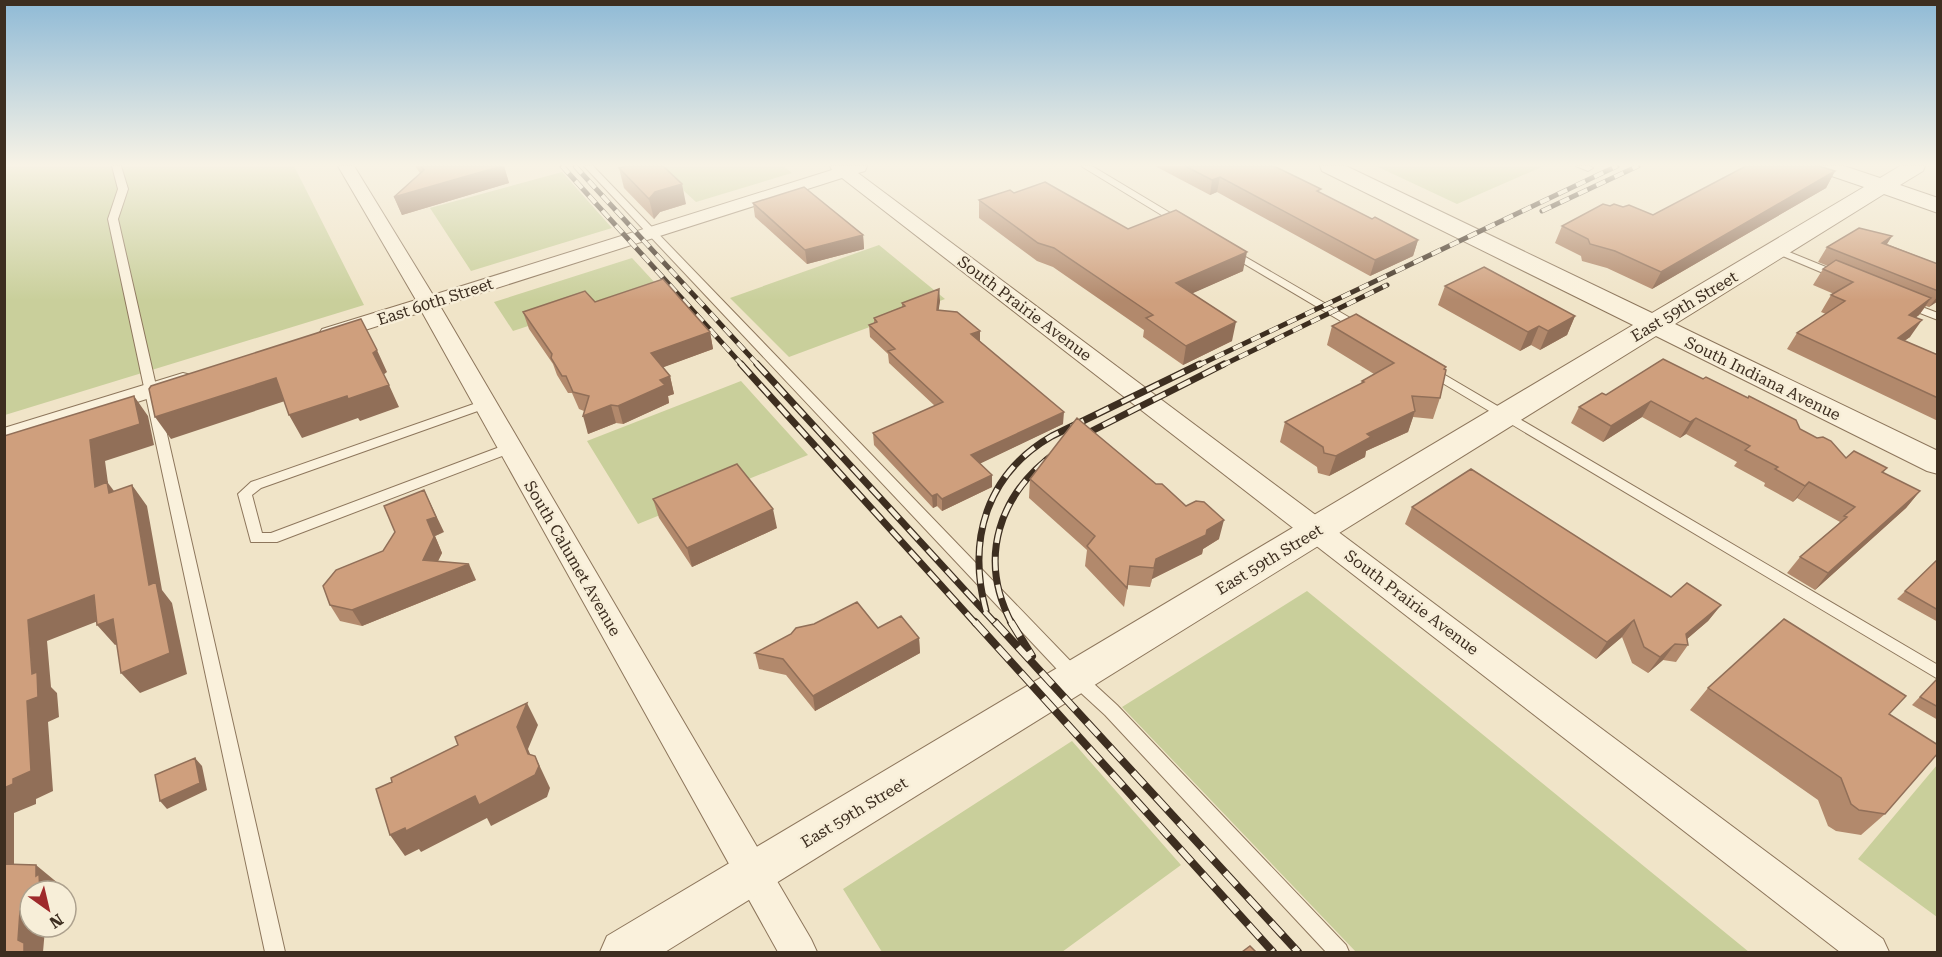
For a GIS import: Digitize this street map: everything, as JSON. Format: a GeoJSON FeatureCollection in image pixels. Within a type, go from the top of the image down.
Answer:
{"type":"FeatureCollection","features":[{"type":"Feature","properties":{"kind":"street","name":"South Calumet Avenue"},"geometry":{"type":"LineString","coordinates":[[373,211],[428,303],[798,952]]}},
{"type":"Feature","properties":{"kind":"street","name":"East 60th Street"},"geometry":{"type":"LineString","coordinates":[[306,341],[717,211]]}},
{"type":"Feature","properties":{"kind":"street","name":"South Prairie Avenue"},"geometry":{"type":"LineString","coordinates":[[905,211],[1317,530],[1870,952]]}},
{"type":"Feature","properties":{"kind":"street","name":"South Indiana Avenue"},"geometry":{"type":"LineString","coordinates":[[1422,211],[1938,464]]}},
{"type":"Feature","properties":{"kind":"street","name":"East 59th Street"},"geometry":{"type":"LineString","coordinates":[[624,952],[1841,211]]}},
{"type":"Feature","properties":{"kind":"street"},"geometry":{"type":"LineString","coordinates":[[4,436],[206,372]]}},
{"type":"Feature","properties":{"kind":"lane"},"geometry":{"type":"LineString","coordinates":[[116,211],[113,219],[275,952]]}},
{"type":"Feature","properties":{"kind":"lane"},"geometry":{"type":"LineString","coordinates":[[631,211],[1075,677],[1111,710],[1339,952]]}},
{"type":"Feature","properties":{"kind":"lane"},"geometry":{"type":"LineString","coordinates":[[1162,211],[1197,231]]}},
{"type":"Feature","properties":{"kind":"lane"},"geometry":{"type":"LineString","coordinates":[[1217,243],[1369,333]]}},
{"type":"Feature","properties":{"kind":"lane"},"geometry":{"type":"LineString","coordinates":[[1777,250],[1854,282]]}},
{"type":"Feature","properties":{"kind":"lane"},"geometry":{"type":"LineString","coordinates":[[1896,300],[1938,317]]}},
{"type":"Feature","properties":{"kind":"lane"},"geometry":{"type":"LineString","coordinates":[[1418,362],[1938,672]]}},
{"type":"Feature","properties":{"kind":"lane"},"geometry":{"type":"LineString","coordinates":[[485,404],[256,485],[245,494],[256,538],[272,538],[510,448]]}},
{"type":"Feature","properties":{"kind":"green space"},"geometry":{"type":"Polygon","coordinates":[[[5,211],[316,211],[364,305],[5,415],[5,211]]]}},
{"type":"Feature","properties":{"kind":"green space"},"geometry":{"type":"Polygon","coordinates":[[[432,211],[597,211],[612,228],[471,271],[432,211]]]}},
{"type":"Feature","properties":{"kind":"green space"},"geometry":{"type":"Polygon","coordinates":[[[879,245],[945,299],[789,357],[730,298],[879,245]]]}},
{"type":"Feature","properties":{"kind":"green space"},"geometry":{"type":"Polygon","coordinates":[[[632,258],[656,284],[513,331],[494,302],[632,258]]]}},
{"type":"Feature","properties":{"kind":"green space"},"geometry":{"type":"Polygon","coordinates":[[[741,381],[808,455],[638,524],[587,441],[741,381]]]}},
{"type":"Feature","properties":{"kind":"green space"},"geometry":{"type":"Polygon","coordinates":[[[1307,591],[1749,952],[1356,952],[1122,707],[1307,591]]]}},
{"type":"Feature","properties":{"kind":"green space"},"geometry":{"type":"Polygon","coordinates":[[[1072,741],[1181,865],[1062,952],[882,952],[843,889],[1072,741]]]}},
{"type":"Feature","properties":{"kind":"green space"},"geometry":{"type":"Polygon","coordinates":[[[1937,765],[1937,917],[1858,859],[1937,765]]]}},
{"type":"Feature","properties":{"kind":"building"},"geometry":{"type":"Polygon","coordinates":[[[761,211],[833,211],[863,235],[805,250],[761,211]]]}},
{"type":"Feature","properties":{"kind":"building"},"geometry":{"type":"Polygon","coordinates":[[[994,211],[1096,211],[1128,229],[1177,211],[1247,252],[1176,283],[1236,322],[1186,346],[1146,318],[1153,315],[1054,248],[1038,243],[994,211]]]}},
{"type":"Feature","properties":{"kind":"building"},"geometry":{"type":"Polygon","coordinates":[[[1283,211],[1356,211],[1372,219],[1375,217],[1418,240],[1375,260],[1283,211]]]}},
{"type":"Feature","properties":{"kind":"building"},"geometry":{"type":"Polygon","coordinates":[[[1591,211],[1643,211],[1653,215],[1661,211],[1767,211],[1661,272],[1615,251],[1590,244],[1588,239],[1562,226],[1591,211]]]}},
{"type":"Feature","properties":{"kind":"building"},"geometry":{"type":"Polygon","coordinates":[[[1859,228],[1892,236],[1882,243],[1938,264],[1938,291],[1827,247],[1859,228]]]}},
{"type":"Feature","properties":{"kind":"building"},"geometry":{"type":"Polygon","coordinates":[[[1836,260],[1931,298],[1909,315],[1922,320],[1898,338],[1938,355],[1938,398],[1797,333],[1845,301],[1831,295],[1853,282],[1823,269],[1836,260]]]}},
{"type":"Feature","properties":{"kind":"building"},"geometry":{"type":"Polygon","coordinates":[[[1484,267],[1575,316],[1548,331],[1539,326],[1528,332],[1445,286],[1484,267]]]}},
{"type":"Feature","properties":{"kind":"building"},"geometry":{"type":"Polygon","coordinates":[[[663,279],[710,332],[651,353],[670,376],[660,380],[665,385],[618,406],[611,405],[583,416],[589,396],[573,392],[566,376],[562,376],[551,358],[552,354],[523,312],[585,291],[595,302],[663,279]]]}},
{"type":"Feature","properties":{"kind":"building"},"geometry":{"type":"Polygon","coordinates":[[[939,289],[937,310],[957,312],[980,331],[971,334],[1064,412],[971,455],[992,475],[942,499],[937,494],[932,496],[873,433],[943,402],[888,351],[895,349],[869,325],[877,322],[874,318],[905,306],[902,303],[939,289]]]}},
{"type":"Feature","properties":{"kind":"building"},"geometry":{"type":"Polygon","coordinates":[[[1356,314],[1446,367],[1444,369],[1446,370],[1440,398],[1412,396],[1415,411],[1367,434],[1371,437],[1336,456],[1324,453],[1323,447],[1285,422],[1364,382],[1362,381],[1394,363],[1332,326],[1356,314]]]}},
{"type":"Feature","properties":{"kind":"building"},"geometry":{"type":"Polygon","coordinates":[[[361,319],[377,350],[373,353],[389,385],[289,415],[276,378],[155,417],[149,389],[151,386],[361,319]]]}},
{"type":"Feature","properties":{"kind":"building"},"geometry":{"type":"Polygon","coordinates":[[[1663,359],[1703,379],[1706,377],[1748,398],[1749,396],[1796,420],[1800,429],[1817,438],[1823,437],[1831,441],[1846,458],[1854,451],[1887,468],[1882,472],[1920,491],[1828,573],[1800,557],[1847,517],[1844,516],[1855,507],[1809,482],[1805,486],[1775,469],[1778,467],[1745,450],[1750,446],[1696,418],[1690,422],[1651,401],[1611,426],[1579,407],[1602,393],[1606,395],[1663,359]]]}},
{"type":"Feature","properties":{"kind":"building"},"geometry":{"type":"Polygon","coordinates":[[[134,396],[140,424],[90,440],[95,487],[107,482],[109,493],[132,485],[149,585],[156,582],[170,653],[121,673],[113,619],[97,625],[94,595],[28,620],[32,674],[37,672],[38,697],[27,701],[31,771],[13,779],[13,784],[4,788],[4,436],[134,396]]]}},
{"type":"Feature","properties":{"kind":"building"},"geometry":{"type":"Polygon","coordinates":[[[1077,418],[1156,484],[1162,484],[1186,506],[1196,501],[1204,502],[1224,520],[1207,530],[1206,535],[1156,559],[1154,568],[1130,566],[1127,588],[1087,546],[1095,536],[1030,479],[1077,418]]]}},
{"type":"Feature","properties":{"kind":"building"},"geometry":{"type":"Polygon","coordinates":[[[737,464],[773,509],[687,548],[653,499],[737,464]]]}},
{"type":"Feature","properties":{"kind":"building"},"geometry":{"type":"Polygon","coordinates":[[[1471,469],[1671,597],[1687,583],[1721,605],[1686,634],[1688,645],[1675,644],[1660,657],[1644,647],[1634,620],[1607,642],[1412,507],[1471,469]]]}},
{"type":"Feature","properties":{"kind":"building"},"geometry":{"type":"Polygon","coordinates":[[[424,490],[436,517],[427,520],[434,537],[423,560],[469,564],[352,610],[330,605],[323,586],[336,570],[383,551],[395,532],[384,506],[424,490]]]}},
{"type":"Feature","properties":{"kind":"building"},"geometry":{"type":"Polygon","coordinates":[[[1938,559],[1938,610],[1905,591],[1938,559]]]}},
{"type":"Feature","properties":{"kind":"building"},"geometry":{"type":"Polygon","coordinates":[[[857,602],[878,628],[901,616],[919,638],[813,696],[783,659],[755,653],[791,634],[796,628],[814,624],[857,602]]]}},
{"type":"Feature","properties":{"kind":"building"},"geometry":{"type":"Polygon","coordinates":[[[1784,619],[1906,696],[1889,714],[1938,745],[1938,753],[1885,814],[1859,810],[1851,804],[1841,778],[1708,688],[1784,619]]]}},
{"type":"Feature","properties":{"kind":"building"},"geometry":{"type":"Polygon","coordinates":[[[1938,679],[1938,707],[1920,697],[1938,679]]]}},
{"type":"Feature","properties":{"kind":"building"},"geometry":{"type":"Polygon","coordinates":[[[527,703],[517,727],[528,754],[535,756],[539,766],[535,775],[479,805],[475,796],[406,831],[405,828],[390,835],[376,789],[392,782],[391,778],[458,745],[455,737],[527,703]]]}},
{"type":"Feature","properties":{"kind":"building"},"geometry":{"type":"Polygon","coordinates":[[[195,758],[200,783],[160,801],[155,775],[195,758]]]}},
{"type":"Feature","properties":{"kind":"building"},"geometry":{"type":"Polygon","coordinates":[[[4,864],[36,865],[36,876],[39,874],[39,879],[18,879],[18,940],[24,943],[24,952],[4,952],[4,864]]]}},
{"type":"Feature","properties":{"kind":"building"},"geometry":{"type":"Polygon","coordinates":[[[1250,946],[1256,952],[1242,952],[1250,946]]]}},
{"type":"Feature","properties":{"kind":"railway"},"geometry":{"type":"LineString","coordinates":[[602,211],[743,366]]}},
{"type":"Feature","properties":{"kind":"railway"},"geometry":{"type":"LineString","coordinates":[[616,211],[759,366]]}},
{"type":"Feature","properties":{"kind":"railway"},"geometry":{"type":"LineString","coordinates":[[1197,366],[1523,211]]}},
{"type":"Feature","properties":{"kind":"railway"},"geometry":{"type":"LineString","coordinates":[[1221,366],[1387,285]]}},
{"type":"Feature","properties":{"kind":"railway"},"geometry":{"type":"LineString","coordinates":[[741,364],[976,624]]}},
{"type":"Feature","properties":{"kind":"railway"},"geometry":{"type":"LineString","coordinates":[[757,364],[996,624]]}},
{"type":"Feature","properties":{"kind":"railway"},"geometry":{"type":"LineString","coordinates":[[986,611],[979,559],[981,534],[987,511],[997,489],[1011,469],[1029,452],[1052,436],[1200,364]]}},
{"type":"Feature","properties":{"kind":"railway"},"geometry":{"type":"LineString","coordinates":[[1078,438],[1224,364]]}},
{"type":"Feature","properties":{"kind":"railway"},"geometry":{"type":"LineString","coordinates":[[1012,623],[996,575],[996,551],[1000,528],[1008,507],[1021,486],[1058,451]]}},
{"type":"Feature","properties":{"kind":"railway"},"geometry":{"type":"LineString","coordinates":[[975,622],[1273,952]]}},
{"type":"Feature","properties":{"kind":"railway"},"geometry":{"type":"LineString","coordinates":[[995,622],[1298,952]]}},
{"type":"Feature","properties":{"kind":"railway"},"geometry":{"type":"LineString","coordinates":[[1012,623],[1032,656]]}}]}
